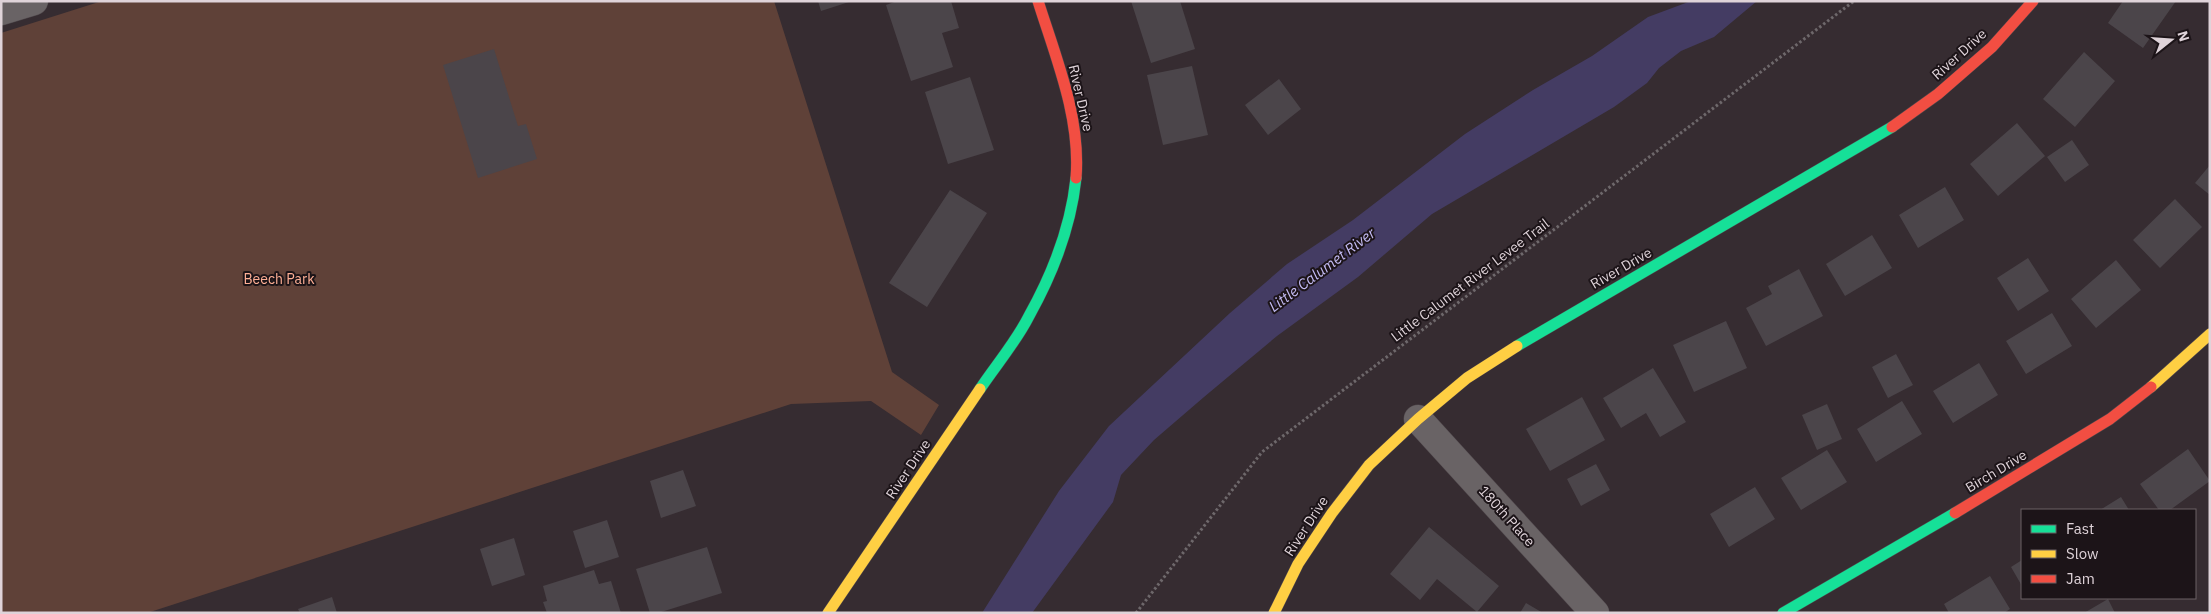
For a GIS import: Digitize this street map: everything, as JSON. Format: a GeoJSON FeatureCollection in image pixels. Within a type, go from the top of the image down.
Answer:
{"type":"FeatureCollection","features":[{"type":"Feature","properties":{"kind":"street"},"geometry":{"type":"LineString","coordinates":[[1,12],[34,1]]}},
{"type":"Feature","properties":{"kind":"street","name":"River Drive"},"geometry":{"type":"LineString","coordinates":[[828,613],[1029,317],[1055,262],[1074,204],[1078,153],[1068,97],[1038,1]]}},
{"type":"Feature","properties":{"kind":"street","name":"River Drive"},"geometry":{"type":"LineString","coordinates":[[1274,613],[1298,564],[1332,513],[1369,465],[1418,418],[1467,378],[1525,342],[1882,134],[1938,94],[1992,47],[2033,1]]}},
{"type":"Feature","properties":{"kind":"street","name":"Birch Drive"},"geometry":{"type":"LineString","coordinates":[[1783,613],[2027,471],[2110,419],[2163,377],[2210,334]]}},
{"type":"Feature","properties":{"kind":"street","name":"180th Place"},"geometry":{"type":"LineString","coordinates":[[1418,418],[1595,613]]}},
{"type":"Feature","properties":{"kind":"path","name":"Little Calumet River Levee Trail"},"geometry":{"type":"LineString","coordinates":[[1136,613],[1262,452],[1854,1]]}},
{"type":"Feature","properties":{"kind":"green space","name":"Beech Park"},"geometry":{"type":"Polygon","coordinates":[[[102,1],[774,1],[892,372],[939,405],[921,435],[871,401],[791,404],[147,613],[1,613],[1,33],[102,1]]]}},
{"type":"Feature","properties":{"kind":"water","name":"Little Calumet River"},"geometry":{"type":"Polygon","coordinates":[[[1691,1],[1757,1],[1714,37],[1681,51],[1659,68],[1647,83],[1614,107],[1432,214],[1358,277],[1277,336],[1154,440],[1121,475],[1113,502],[1032,613],[982,613],[1059,491],[1109,426],[1230,313],[1287,264],[1353,220],[1465,134],[1533,90],[1592,56],[1648,17],[1691,1]]]}},
{"type":"Feature","properties":{"kind":"building"},"geometry":{"type":"Polygon","coordinates":[[[818,1],[849,1],[849,2],[821,11],[818,1]]]}},
{"type":"Feature","properties":{"kind":"building"},"geometry":{"type":"Polygon","coordinates":[[[897,1],[951,1],[959,28],[942,33],[953,67],[911,81],[886,5],[897,1]]]}},
{"type":"Feature","properties":{"kind":"building"},"geometry":{"type":"Polygon","coordinates":[[[1131,1],[1180,1],[1195,49],[1151,63],[1131,1]]]}},
{"type":"Feature","properties":{"kind":"building"},"geometry":{"type":"Polygon","coordinates":[[[2123,1],[2176,1],[2143,48],[2108,23],[2123,1]]]}},
{"type":"Feature","properties":{"kind":"building"},"geometry":{"type":"Polygon","coordinates":[[[494,49],[518,126],[526,124],[537,159],[478,178],[443,65],[494,49]]]}},
{"type":"Feature","properties":{"kind":"building"},"geometry":{"type":"Polygon","coordinates":[[[2084,52],[2115,81],[2075,127],[2043,99],[2084,52]]]}},
{"type":"Feature","properties":{"kind":"building"},"geometry":{"type":"Polygon","coordinates":[[[1192,66],[1208,135],[1163,145],[1147,75],[1192,66]]]}},
{"type":"Feature","properties":{"kind":"building"},"geometry":{"type":"Polygon","coordinates":[[[970,77],[994,150],[948,164],[925,92],[970,77]]]}},
{"type":"Feature","properties":{"kind":"building"},"geometry":{"type":"Polygon","coordinates":[[[1279,79],[1301,109],[1268,135],[1245,105],[1279,79]]]}},
{"type":"Feature","properties":{"kind":"building"},"geometry":{"type":"Polygon","coordinates":[[[2017,123],[2045,156],[1998,196],[1970,164],[2017,123]]]}},
{"type":"Feature","properties":{"kind":"building"},"geometry":{"type":"Polygon","coordinates":[[[2072,140],[2089,165],[2065,182],[2047,157],[2072,140]]]}},
{"type":"Feature","properties":{"kind":"building"},"geometry":{"type":"Polygon","coordinates":[[[2210,165],[2210,195],[2195,183],[2210,165]]]}},
{"type":"Feature","properties":{"kind":"building"},"geometry":{"type":"Polygon","coordinates":[[[1945,187],[1964,220],[1918,248],[1899,215],[1945,187]]]}},
{"type":"Feature","properties":{"kind":"building"},"geometry":{"type":"Polygon","coordinates":[[[950,190],[987,213],[927,307],[889,283],[950,190]]]}},
{"type":"Feature","properties":{"kind":"building"},"geometry":{"type":"Polygon","coordinates":[[[2175,199],[2202,227],[2160,268],[2133,240],[2175,199]]]}},
{"type":"Feature","properties":{"kind":"building"},"geometry":{"type":"Polygon","coordinates":[[[1872,235],[1892,268],[1845,296],[1826,264],[1872,235]]]}},
{"type":"Feature","properties":{"kind":"building"},"geometry":{"type":"Polygon","coordinates":[[[2028,258],[2049,291],[2018,311],[1997,278],[2028,258]]]}},
{"type":"Feature","properties":{"kind":"building"},"geometry":{"type":"Polygon","coordinates":[[[2116,260],[2141,290],[2096,328],[2071,299],[2116,260]]]}},
{"type":"Feature","properties":{"kind":"building"},"geometry":{"type":"Polygon","coordinates":[[[1799,269],[1823,316],[1766,346],[1746,308],[1772,294],[1768,286],[1799,269]]]}},
{"type":"Feature","properties":{"kind":"building"},"geometry":{"type":"Polygon","coordinates":[[[2052,313],[2072,346],[2026,374],[2006,341],[2052,313]]]}},
{"type":"Feature","properties":{"kind":"building"},"geometry":{"type":"Polygon","coordinates":[[[1726,321],[1747,368],[1694,392],[1673,345],[1726,321]]]}},
{"type":"Feature","properties":{"kind":"building"},"geometry":{"type":"Polygon","coordinates":[[[1896,354],[1913,385],[1888,398],[1872,367],[1896,354]]]}},
{"type":"Feature","properties":{"kind":"building"},"geometry":{"type":"Polygon","coordinates":[[[1979,363],[1998,395],[1953,423],[1933,391],[1979,363]]]}},
{"type":"Feature","properties":{"kind":"building"},"geometry":{"type":"Polygon","coordinates":[[[1653,368],[1686,422],[1660,437],[1646,413],[1621,428],[1603,398],[1653,368]]]}},
{"type":"Feature","properties":{"kind":"building"},"geometry":{"type":"Polygon","coordinates":[[[1582,397],[1605,440],[1550,471],[1526,429],[1582,397]]]}},
{"type":"Feature","properties":{"kind":"building"},"geometry":{"type":"Polygon","coordinates":[[[1902,401],[1922,434],[1876,462],[1857,429],[1902,401]]]}},
{"type":"Feature","properties":{"kind":"building"},"geometry":{"type":"Polygon","coordinates":[[[1827,404],[1842,439],[1817,450],[1802,415],[1827,404]]]}},
{"type":"Feature","properties":{"kind":"building"},"geometry":{"type":"Polygon","coordinates":[[[2188,449],[2210,481],[2171,509],[2158,509],[2140,484],[2188,449]]]}},
{"type":"Feature","properties":{"kind":"building"},"geometry":{"type":"Polygon","coordinates":[[[1827,450],[1847,482],[1801,510],[1781,478],[1827,450]]]}},
{"type":"Feature","properties":{"kind":"building"},"geometry":{"type":"Polygon","coordinates":[[[1596,464],[1610,490],[1581,506],[1567,479],[1596,464]]]}},
{"type":"Feature","properties":{"kind":"building"},"geometry":{"type":"Polygon","coordinates":[[[683,470],[696,506],[661,518],[650,481],[683,470]]]}},
{"type":"Feature","properties":{"kind":"building"},"geometry":{"type":"Polygon","coordinates":[[[1755,487],[1775,519],[1729,547],[1710,514],[1755,487]]]}},
{"type":"Feature","properties":{"kind":"building"},"geometry":{"type":"Polygon","coordinates":[[[2121,497],[2128,509],[2102,509],[2121,497]]]}},
{"type":"Feature","properties":{"kind":"building"},"geometry":{"type":"Polygon","coordinates":[[[607,520],[619,557],[585,568],[573,531],[607,520]]]}},
{"type":"Feature","properties":{"kind":"building"},"geometry":{"type":"Polygon","coordinates":[[[1429,527],[1499,586],[1477,612],[1437,579],[1420,600],[1390,574],[1429,527]]]}},
{"type":"Feature","properties":{"kind":"building"},"geometry":{"type":"Polygon","coordinates":[[[514,538],[525,575],[492,586],[480,549],[514,538]]]}},
{"type":"Feature","properties":{"kind":"building"},"geometry":{"type":"Polygon","coordinates":[[[707,547],[722,593],[658,613],[650,613],[636,569],[707,547]]]}},
{"type":"Feature","properties":{"kind":"building"},"geometry":{"type":"Polygon","coordinates":[[[2021,561],[2021,584],[2011,567],[2021,561]]]}},
{"type":"Feature","properties":{"kind":"building"},"geometry":{"type":"Polygon","coordinates":[[[594,570],[599,584],[611,581],[621,613],[547,613],[543,602],[547,601],[543,586],[594,570]]]}},
{"type":"Feature","properties":{"kind":"building"},"geometry":{"type":"Polygon","coordinates":[[[1990,576],[2010,609],[2004,613],[1949,613],[1944,604],[1990,576]]]}},
{"type":"Feature","properties":{"kind":"building"},"geometry":{"type":"Polygon","coordinates":[[[332,597],[337,613],[300,613],[298,609],[332,597]]]}},
{"type":"Feature","properties":{"kind":"building"},"geometry":{"type":"Polygon","coordinates":[[[2108,599],[2115,613],[2084,613],[2108,599]]]}},
{"type":"Feature","properties":{"kind":"building"},"geometry":{"type":"Polygon","coordinates":[[[1526,603],[1543,613],[1520,613],[1526,603]]]}},
{"type":"Feature","properties":{"kind":"traffic: fast"},"geometry":{"type":"LineString","coordinates":[[1517,346],[1892,127]]}},
{"type":"Feature","properties":{"kind":"traffic: fast"},"geometry":{"type":"LineString","coordinates":[[980,389],[1024,326],[1046,283],[1060,249],[1070,214],[1076,178]]}},
{"type":"Feature","properties":{"kind":"traffic: fast"},"geometry":{"type":"LineString","coordinates":[[1783,613],[1955,513]]}},
{"type":"Feature","properties":{"kind":"traffic: slow"},"geometry":{"type":"LineString","coordinates":[[2151,387],[2210,334]]}},
{"type":"Feature","properties":{"kind":"traffic: slow"},"geometry":{"type":"LineString","coordinates":[[1274,613],[1298,564],[1332,513],[1369,465],[1418,419],[1467,378],[1517,346]]}},
{"type":"Feature","properties":{"kind":"traffic: slow"},"geometry":{"type":"LineString","coordinates":[[828,613],[980,389]]}},
{"type":"Feature","properties":{"kind":"traffic: jam"},"geometry":{"type":"LineString","coordinates":[[1038,1],[1066,88],[1071,111],[1077,156],[1076,178]]}},
{"type":"Feature","properties":{"kind":"traffic: jam"},"geometry":{"type":"LineString","coordinates":[[1892,127],[1938,94],[1992,47],[2033,1]]}},
{"type":"Feature","properties":{"kind":"traffic: jam"},"geometry":{"type":"LineString","coordinates":[[1955,513],[2110,419],[2151,387]]}}]}
